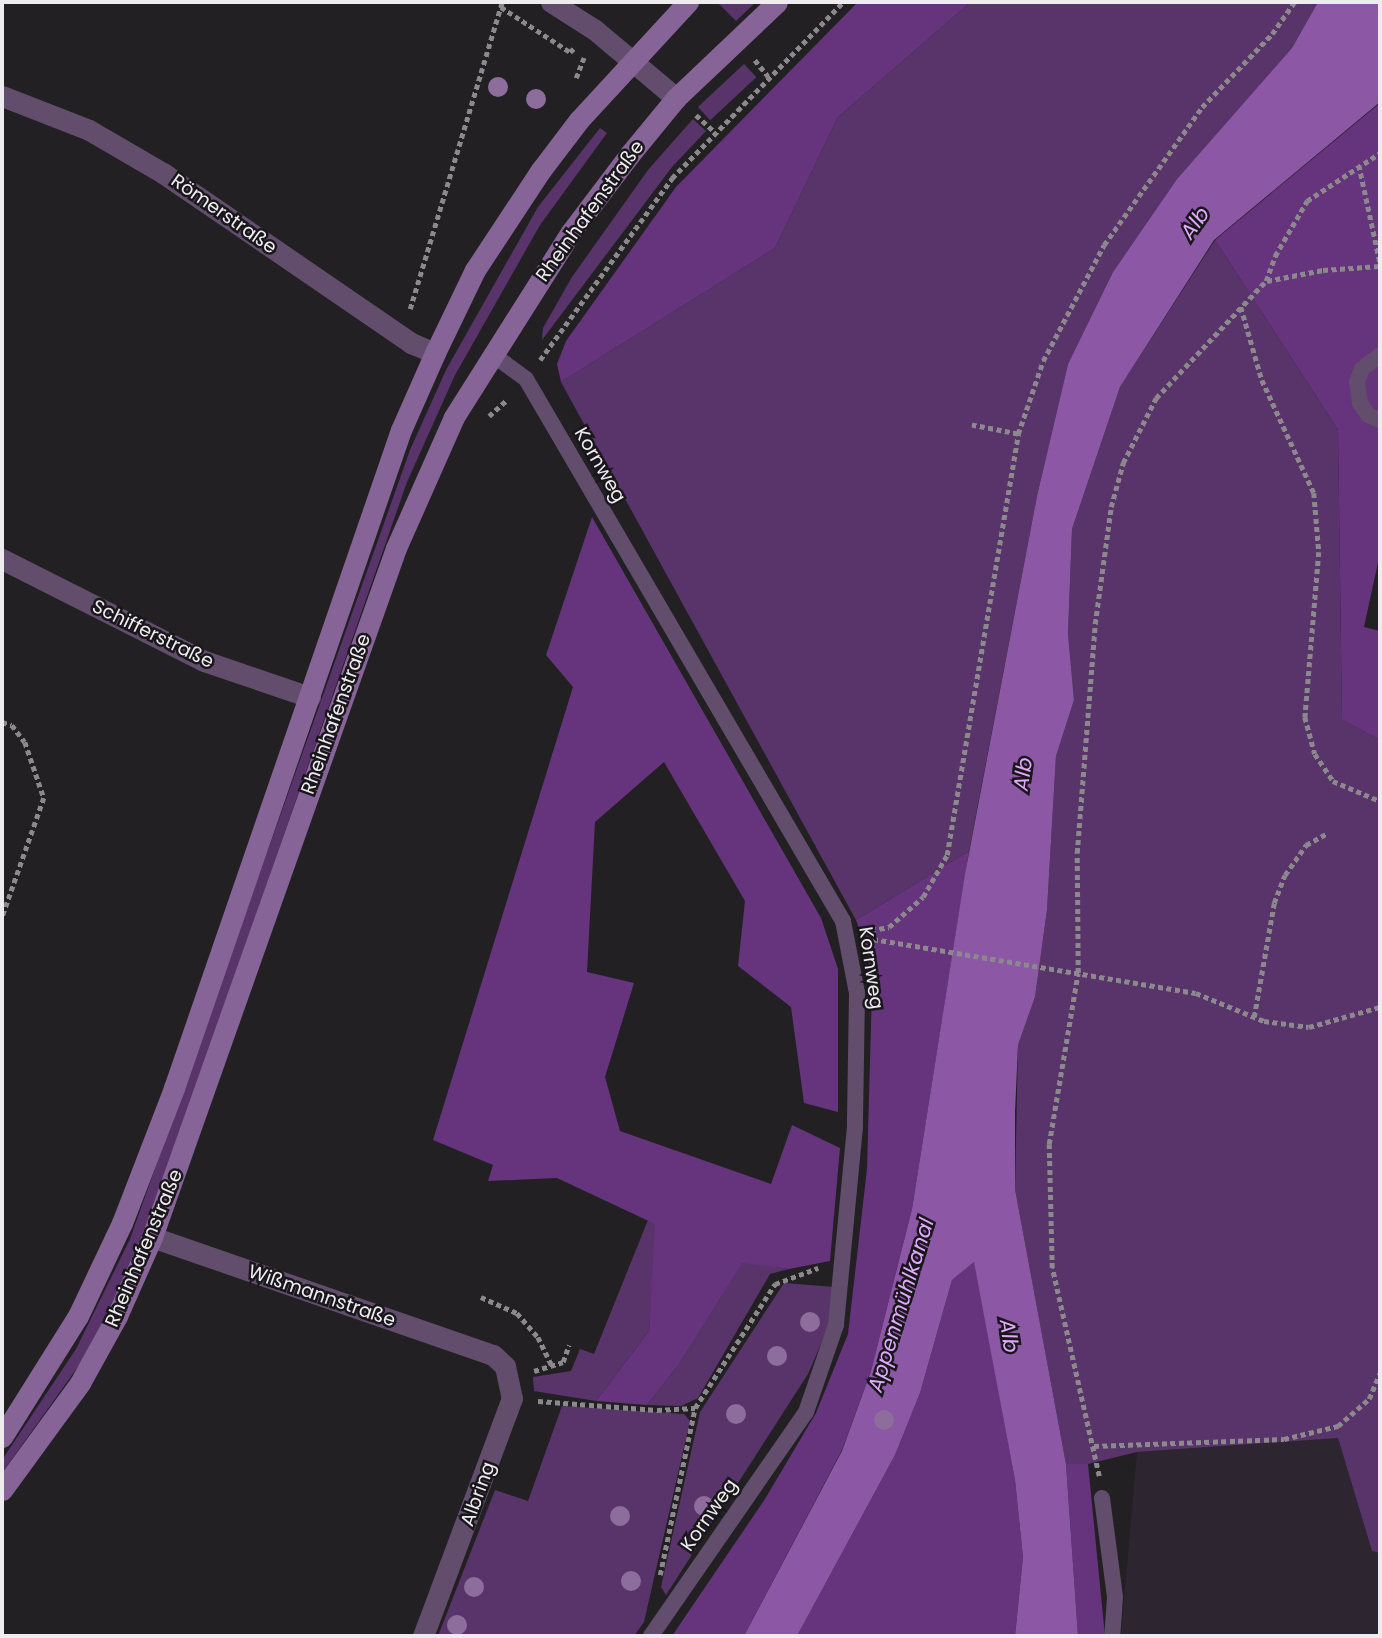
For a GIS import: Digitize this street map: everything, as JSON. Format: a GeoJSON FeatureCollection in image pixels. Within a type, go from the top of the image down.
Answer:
{"type":"FeatureCollection","features":[{"type":"Feature","properties":{"kind":"main road","name":"Rheinhafenstraße"},"geometry":{"type":"LineString","coordinates":[[2,1437],[78,1316],[122,1223],[174,1087],[401,430],[435,353],[475,270],[541,170],[633,61],[688,2]]}},
{"type":"Feature","properties":{"kind":"main road","name":"Rheinhafenstraße"},"geometry":{"type":"LineString","coordinates":[[2,1490],[80,1383],[117,1316],[152,1237],[396,548],[454,417],[570,232],[676,98],[778,2]]}},
{"type":"Feature","properties":{"kind":"street"},"geometry":{"type":"LineString","coordinates":[[551,2],[633,61],[676,98]]}},
{"type":"Feature","properties":{"kind":"street","name":"Römerstraße"},"geometry":{"type":"LineString","coordinates":[[2,96],[67,119],[163,173],[402,337],[435,353]]}},
{"type":"Feature","properties":{"kind":"street","name":"Schifferstraße"},"geometry":{"type":"LineString","coordinates":[[2,559],[192,656],[310,696]]}},
{"type":"Feature","properties":{"kind":"street","name":"Wißmannstraße"},"geometry":{"type":"LineString","coordinates":[[152,1237],[493,1355],[505,1366],[512,1398]]}},
{"type":"Feature","properties":{"kind":"street","name":"Albring"},"geometry":{"type":"LineString","coordinates":[[423,1636],[512,1398]]}},
{"type":"Feature","properties":{"kind":"lane","name":"Kornweg"},"geometry":{"type":"LineString","coordinates":[[492,354],[526,379],[849,934],[857,993],[855,1127],[836,1325],[806,1412],[652,1636]]}},
{"type":"Feature","properties":{"kind":"lane"},"geometry":{"type":"LineString","coordinates":[[1380,355],[1362,369],[1357,382],[1360,403],[1368,415],[1380,419]]}},
{"type":"Feature","properties":{"kind":"lane"},"geometry":{"type":"LineString","coordinates":[[1102,1498],[1115,1597],[1112,1636]]}},
{"type":"Feature","properties":{"kind":"path"},"geometry":{"type":"LineString","coordinates":[[402,337],[502,2]]}},
{"type":"Feature","properties":{"kind":"path"},"geometry":{"type":"LineString","coordinates":[[526,379],[672,178],[835,9],[845,2]]}},
{"type":"Feature","properties":{"kind":"path"},"geometry":{"type":"LineString","coordinates":[[849,934],[889,927],[923,897],[947,855],[1018,434],[1043,361],[1104,245],[1202,107],[1272,34],[1294,2]]}},
{"type":"Feature","properties":{"kind":"path"},"geometry":{"type":"LineString","coordinates":[[1102,1498],[1094,1446],[1052,1268],[1049,1144],[1078,973],[1077,853],[1095,624],[1111,507],[1140,423],[1157,398],[1266,281],[1275,256],[1307,201],[1380,153]]}},
{"type":"Feature","properties":{"kind":"path"},"geometry":{"type":"LineString","coordinates":[[1266,281],[1323,270],[1380,264],[1359,166]]}},
{"type":"Feature","properties":{"kind":"path"},"geometry":{"type":"LineString","coordinates":[[1241,306],[1262,380],[1314,492],[1320,552],[1305,717],[1315,754],[1333,781],[1380,802]]}},
{"type":"Feature","properties":{"kind":"path"},"geometry":{"type":"LineString","coordinates":[[972,425],[1018,434]]}},
{"type":"Feature","properties":{"kind":"path"},"geometry":{"type":"LineString","coordinates":[[2,722],[12,726],[25,742],[44,798],[2,918]]}},
{"type":"Feature","properties":{"kind":"path"},"geometry":{"type":"LineString","coordinates":[[1254,1017],[1282,884],[1306,845],[1326,834]]}},
{"type":"Feature","properties":{"kind":"path"},"geometry":{"type":"LineString","coordinates":[[849,934],[932,951],[1196,993],[1254,1017],[1309,1027],[1380,1007]]}},
{"type":"Feature","properties":{"kind":"path"},"geometry":{"type":"LineString","coordinates":[[663,1620],[653,1611],[695,1408],[775,1284],[803,1275]]}},
{"type":"Feature","properties":{"kind":"path"},"geometry":{"type":"LineString","coordinates":[[481,1297],[517,1313],[538,1337],[552,1366]]}},
{"type":"Feature","properties":{"kind":"path"},"geometry":{"type":"LineString","coordinates":[[531,1372],[562,1362],[569,1345]]}},
{"type":"Feature","properties":{"kind":"path"},"geometry":{"type":"LineString","coordinates":[[1094,1446],[1284,1438],[1338,1426],[1369,1399],[1380,1373]]}},
{"type":"Feature","properties":{"kind":"path"},"geometry":{"type":"LineString","coordinates":[[512,1398],[657,1410],[695,1408]]}},
{"type":"Feature","properties":{"kind":"shaded area"},"geometry":{"type":"Polygon","coordinates":[[[717,2],[756,2],[736,21],[717,2]]]}},
{"type":"Feature","properties":{"kind":"shaded area"},"geometry":{"type":"Polygon","coordinates":[[[858,2],[971,2],[838,117],[775,248],[561,382],[557,364],[566,341],[676,187],[858,2]]]}},
{"type":"Feature","properties":{"kind":"shaded area"},"geometry":{"type":"Polygon","coordinates":[[[971,2],[1318,2],[1292,48],[1177,179],[1113,272],[1068,364],[1037,496],[969,851],[856,920],[561,382],[775,248],[838,117],[971,2]]]}},
{"type":"Feature","properties":{"kind":"shaded area"},"geometry":{"type":"Polygon","coordinates":[[[744,64],[756,77],[710,120],[698,107],[744,64]]]}},
{"type":"Feature","properties":{"kind":"shaded area"},"geometry":{"type":"Polygon","coordinates":[[[1380,103],[1380,553],[1364,627],[1380,631],[1380,740],[1342,720],[1338,430],[1215,240],[1380,103]]]}},
{"type":"Feature","properties":{"kind":"shaded area"},"geometry":{"type":"Polygon","coordinates":[[[693,119],[706,131],[672,167],[542,340],[543,328],[572,277],[648,170],[693,119]]]}},
{"type":"Feature","properties":{"kind":"shaded area"},"geometry":{"type":"Polygon","coordinates":[[[600,128],[607,133],[540,225],[455,375],[407,482],[141,1244],[87,1354],[2,1473],[2,1460],[76,1349],[130,1239],[410,450],[446,370],[538,207],[600,128]]]}},
{"type":"Feature","properties":{"kind":"shaded area"},"geometry":{"type":"Polygon","coordinates":[[[1215,240],[1338,430],[1342,720],[1380,740],[1380,1553],[1372,1551],[1338,1438],[1137,1452],[1088,1464],[1066,1464],[1015,1189],[1018,1045],[1035,997],[1047,910],[1056,756],[1074,700],[1068,634],[1072,529],[1120,387],[1215,240]]]}},
{"type":"Feature","properties":{"kind":"shaded area"},"geometry":{"type":"Polygon","coordinates":[[[592,517],[821,918],[838,969],[838,1112],[804,1103],[791,1007],[738,966],[745,901],[664,762],[595,822],[587,972],[634,983],[605,1077],[620,1131],[771,1184],[792,1125],[840,1148],[830,1261],[789,1269],[742,1263],[680,1363],[647,1405],[596,1401],[649,1331],[655,1224],[557,1178],[488,1181],[493,1165],[433,1140],[573,687],[546,655],[592,517]]]}},
{"type":"Feature","properties":{"kind":"shaded area"},"geometry":{"type":"Polygon","coordinates":[[[969,851],[912,1209],[871,1371],[842,1450],[744,1636],[672,1636],[765,1499],[816,1413],[848,1334],[867,1169],[872,989],[867,950],[856,920],[969,851]]]}},
{"type":"Feature","properties":{"kind":"shaded area"},"geometry":{"type":"Polygon","coordinates":[[[648,1220],[656,1224],[649,1331],[596,1401],[534,1391],[533,1377],[571,1371],[580,1349],[594,1354],[648,1220]]]}},
{"type":"Feature","properties":{"kind":"shaded area"},"geometry":{"type":"Polygon","coordinates":[[[975,1261],[1015,1480],[1023,1557],[1015,1636],[797,1636],[895,1455],[920,1393],[952,1280],[975,1261]]]}},
{"type":"Feature","properties":{"kind":"shaded area"},"geometry":{"type":"Polygon","coordinates":[[[742,1262],[789,1269],[770,1274],[698,1398],[681,1406],[647,1405],[680,1363],[742,1262]]]}},
{"type":"Feature","properties":{"kind":"shaded area"},"geometry":{"type":"Polygon","coordinates":[[[784,1283],[835,1287],[827,1330],[808,1374],[666,1595],[661,1587],[700,1412],[784,1283]]]}},
{"type":"Feature","properties":{"kind":"shaded area"},"geometry":{"type":"Polygon","coordinates":[[[562,1406],[684,1414],[690,1421],[644,1622],[634,1636],[438,1636],[495,1490],[528,1501],[562,1406]]]}},
{"type":"Feature","properties":{"kind":"shaded area"},"geometry":{"type":"Polygon","coordinates":[[[1338,1438],[1372,1551],[1380,1553],[1380,1636],[1121,1636],[1137,1452],[1338,1438]]]}},
{"type":"Feature","properties":{"kind":"shaded area"},"geometry":{"type":"Polygon","coordinates":[[[1066,1464],[1088,1464],[1105,1636],[1078,1636],[1066,1464]]]}},
{"type":"Feature","properties":{"kind":"water"},"geometry":{"type":"Polygon","coordinates":[[[1318,2],[1380,2],[1380,102],[1214,240],[1120,387],[1072,529],[1068,634],[1074,700],[1056,756],[1047,910],[1035,997],[1018,1045],[1015,1189],[1066,1464],[1078,1636],[1015,1636],[1023,1557],[1015,1480],[974,1262],[952,1280],[920,1393],[895,1455],[797,1636],[744,1636],[842,1451],[871,1371],[912,1209],[965,874],[1037,496],[1068,364],[1113,272],[1177,179],[1292,48],[1318,2]]]}},
{"type":"Feature","properties":{"kind":"water label","name":"Alb"},"geometry":{"type":"Point","coordinates":[1195,223]}},
{"type":"Feature","properties":{"kind":"water label","name":"Alb"},"geometry":{"type":"Point","coordinates":[1023,774]}},
{"type":"Feature","properties":{"kind":"water label","name":"Appenmühlkanal"},"geometry":{"type":"Point","coordinates":[901,1305]}},
{"type":"Feature","properties":{"kind":"water label","name":"Alb"},"geometry":{"type":"Point","coordinates":[1009,1336]}}]}
